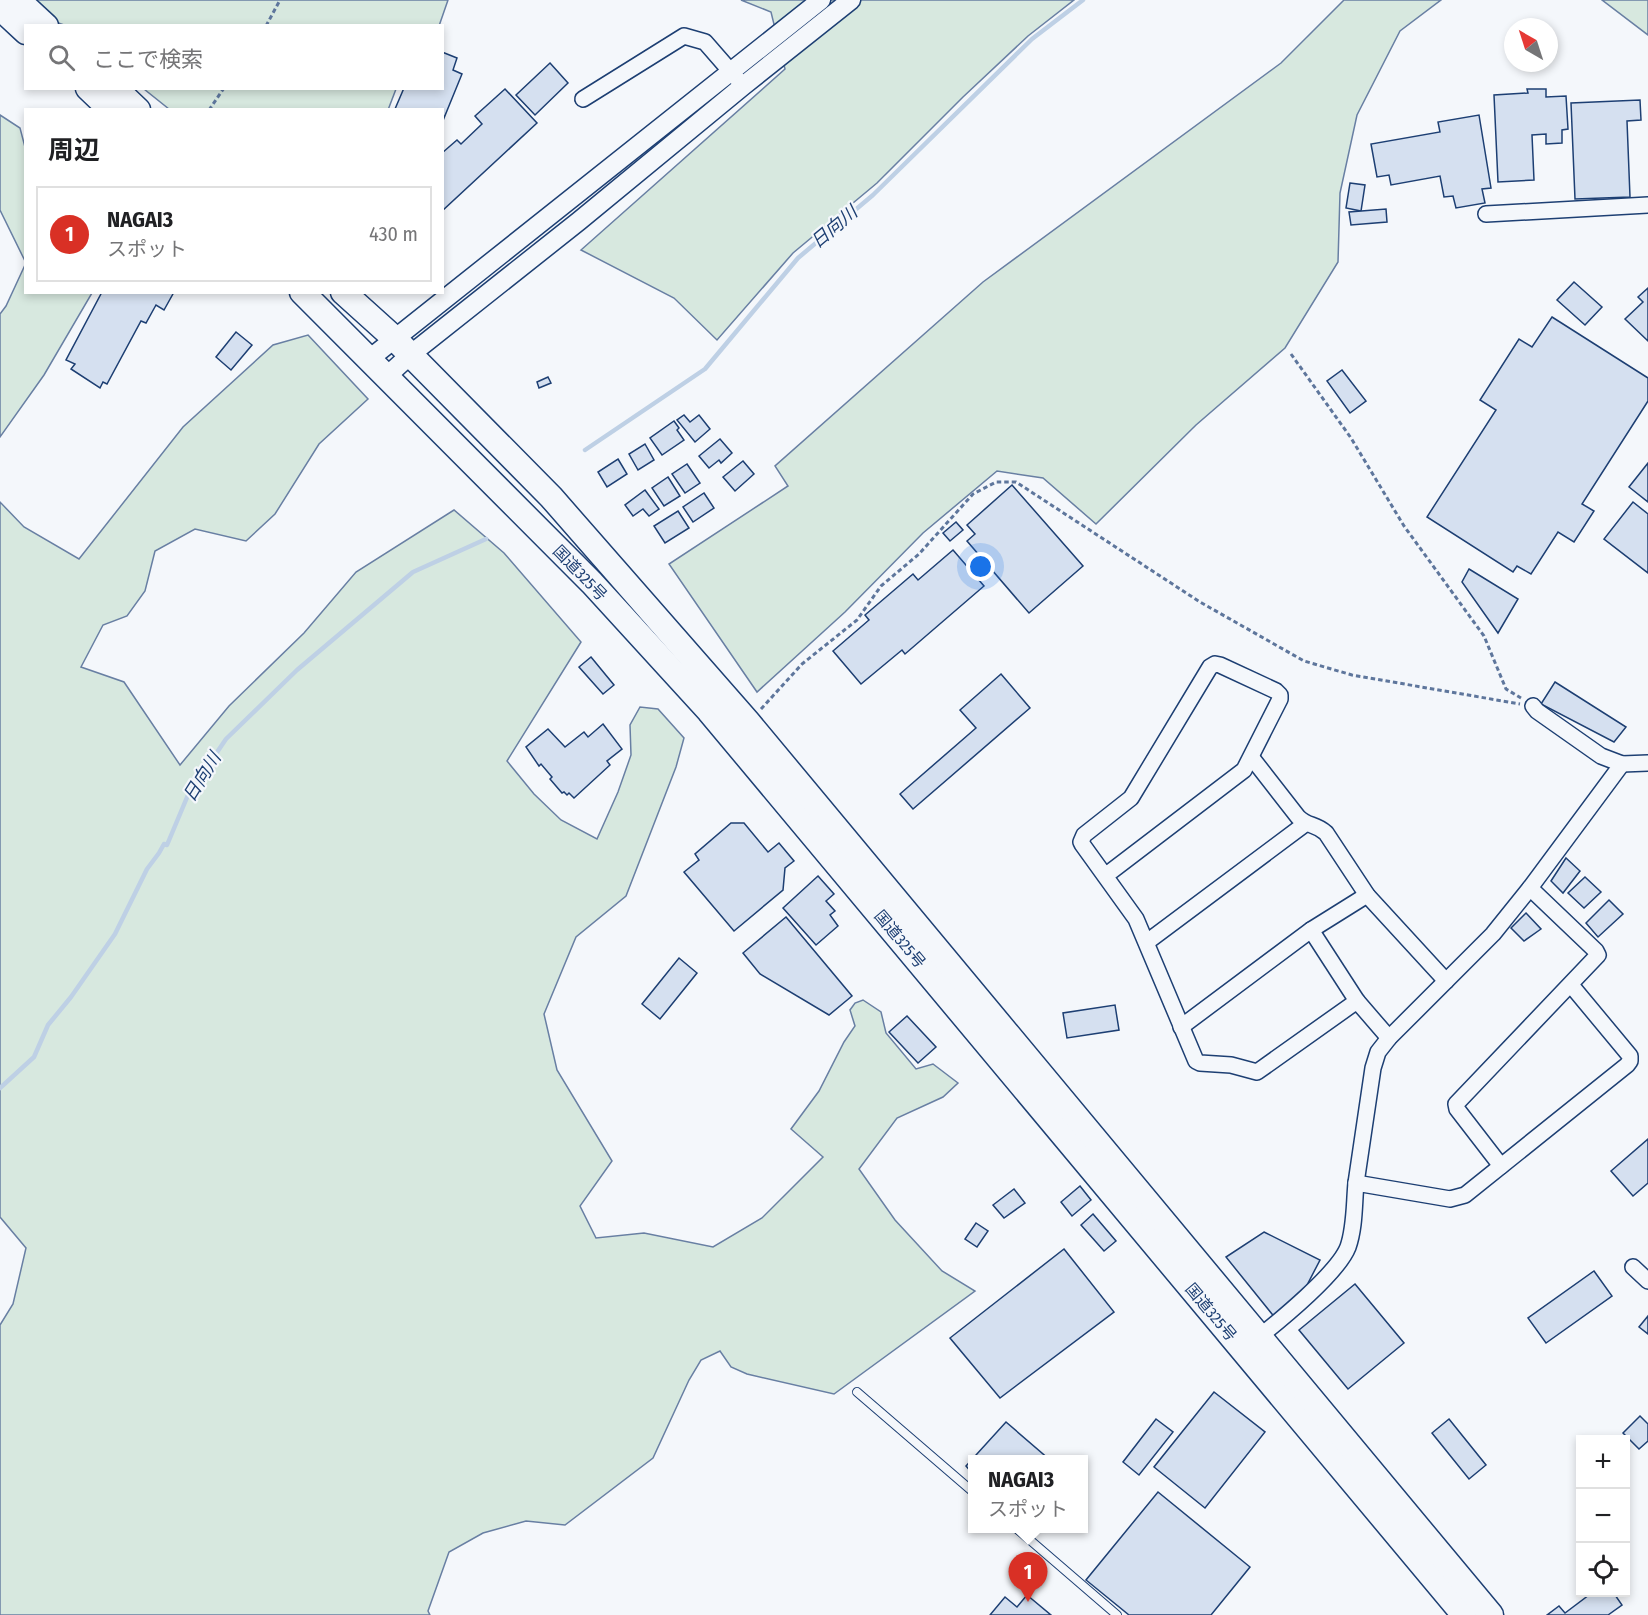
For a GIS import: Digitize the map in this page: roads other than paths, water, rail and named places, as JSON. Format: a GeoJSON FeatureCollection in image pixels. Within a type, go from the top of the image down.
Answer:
{"type":"FeatureCollection","features":[{"type":"Feature","properties":{"kind":"highway"},"geometry":{"type":"LineString","coordinates":[[18,0],[44,24]]}},
{"type":"Feature","properties":{"kind":"highway"},"geometry":{"type":"LineString","coordinates":[[0,8],[24,30]]}},
{"type":"Feature","properties":{"kind":"highway"},"geometry":{"type":"LineString","coordinates":[[90,90],[109,108]]}},
{"type":"Feature","properties":{"kind":"highway"},"geometry":{"type":"LineString","coordinates":[[117,90],[136,108]]}},
{"type":"Feature","properties":{"kind":"highway","name":"国道325号"},"geometry":{"type":"LineString","coordinates":[[304,294],[592,583],[709,711],[1251,1343],[1491,1615]]}},
{"type":"Feature","properties":{"kind":"highway","name":"国道325号"},"geometry":{"type":"LineString","coordinates":[[345,294],[402,346],[551,497],[748,722],[1251,1343],[1459,1614]]}},
{"type":"Feature","properties":{"kind":"street"},"geometry":{"type":"LineString","coordinates":[[386,377],[402,346],[731,71],[821,0]]}},
{"type":"Feature","properties":{"kind":"street"},"geometry":{"type":"LineString","coordinates":[[368,360],[402,346],[579,221],[851,0]]}},
{"type":"Feature","properties":{"kind":"street"},"geometry":{"type":"LineString","coordinates":[[583,99],[684,36],[705,42],[743,86]]}},
{"type":"Feature","properties":{"kind":"street"},"geometry":{"type":"LineString","coordinates":[[1486,214],[1648,205]]}},
{"type":"Feature","properties":{"kind":"street"},"geometry":{"type":"LineString","coordinates":[[1105,876],[1240,773],[1252,758],[1280,699],[1276,691],[1215,663],[1210,667],[1131,798],[1081,838],[1082,844],[1105,876],[1136,919],[1196,1061],[1230,1065],[1257,1072],[1357,1001]]}},
{"type":"Feature","properties":{"kind":"street"},"geometry":{"type":"LineString","coordinates":[[1533,705],[1537,711],[1601,756],[1622,764],[1648,763]]}},
{"type":"Feature","properties":{"kind":"street"},"geometry":{"type":"LineString","coordinates":[[1252,758],[1305,824],[1319,827],[1326,833],[1367,895],[1446,981]]}},
{"type":"Feature","properties":{"kind":"street"},"geometry":{"type":"LineString","coordinates":[[1251,1343],[1343,1258],[1352,1232],[1356,1183],[1373,1068],[1378,1052],[1389,1038],[1493,934],[1622,764]]}},
{"type":"Feature","properties":{"kind":"street"},"geometry":{"type":"LineString","coordinates":[[1147,942],[1305,824]]}},
{"type":"Feature","properties":{"kind":"street"},"geometry":{"type":"LineString","coordinates":[[1501,1166],[1456,1109],[1456,1104],[1598,955],[1530,888]]}},
{"type":"Feature","properties":{"kind":"street"},"geometry":{"type":"LineString","coordinates":[[1181,1027],[1311,930],[1367,895]]}},
{"type":"Feature","properties":{"kind":"street"},"geometry":{"type":"LineString","coordinates":[[1311,930],[1357,1001],[1389,1038]]}},
{"type":"Feature","properties":{"kind":"street"},"geometry":{"type":"LineString","coordinates":[[1356,1183],[1450,1199],[1465,1195],[1630,1061],[1630,1056],[1571,985]]}},
{"type":"Feature","properties":{"kind":"street"},"geometry":{"type":"LineString","coordinates":[[1633,1267],[1648,1281]]}},
{"type":"Feature","properties":{"kind":"lane"},"geometry":{"type":"LineString","coordinates":[[857,1392],[968,1488]]}},
{"type":"Feature","properties":{"kind":"lane"},"geometry":{"type":"LineString","coordinates":[[1022,1533],[1117,1615]]}},
{"type":"Feature","properties":{"kind":"waterway","name":"日向川"},"geometry":{"type":"LineString","coordinates":[[585,450],[705,369],[798,258],[873,195],[1032,39],[1083,0]]}},
{"type":"Feature","properties":{"kind":"waterway","name":"日向川"},"geometry":{"type":"LineString","coordinates":[[0,1088],[34,1057],[48,1025],[71,997],[115,934],[147,869],[164,844],[167,845],[188,795],[226,739],[297,670],[413,572],[486,539]]}},
{"type":"Feature","properties":{"kind":"place","name":"NAGAI3"},"geometry":{"type":"Point","coordinates":[1028,1602]}}]}
